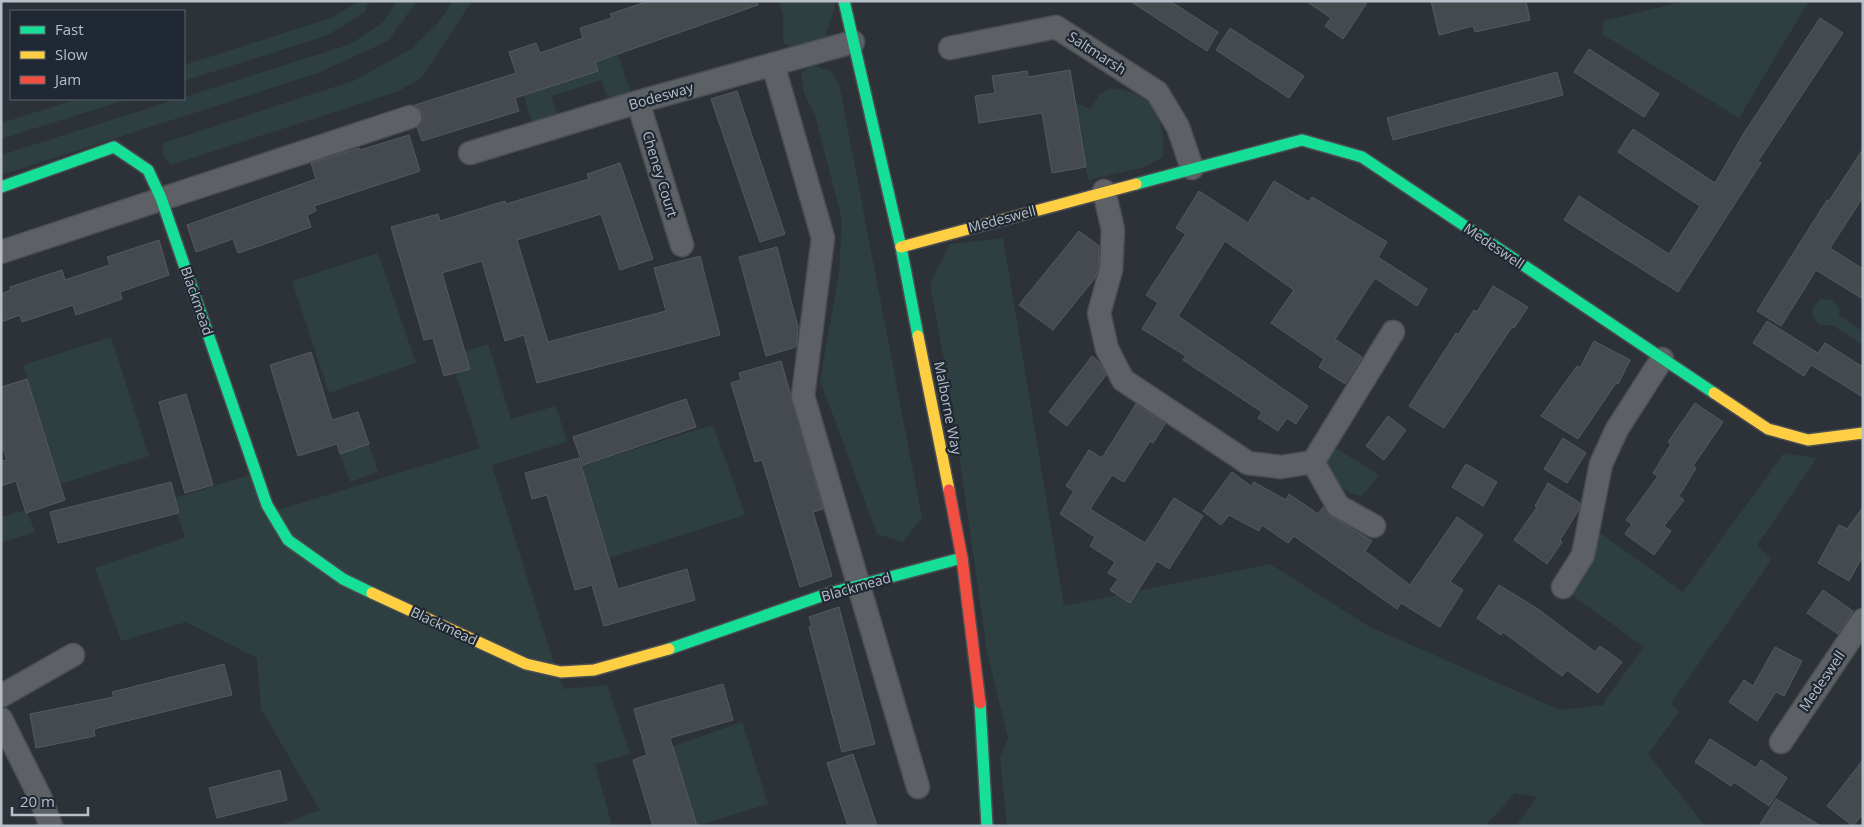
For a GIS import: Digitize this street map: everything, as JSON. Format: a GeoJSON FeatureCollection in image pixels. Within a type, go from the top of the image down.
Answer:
{"type":"FeatureCollection","features":[{"type":"Feature","properties":{"kind":"street","name":"Malborne Way"},"geometry":{"type":"LineString","coordinates":[[844,1],[901,247],[962,558],[982,722],[987,826]]}},
{"type":"Feature","properties":{"kind":"street","name":"Saltmarsh"},"geometry":{"type":"LineString","coordinates":[[950,48],[1056,27],[1157,92],[1178,127],[1192,168]]}},
{"type":"Feature","properties":{"kind":"street","name":"Bodesway"},"geometry":{"type":"LineString","coordinates":[[470,153],[638,102],[853,42]]}},
{"type":"Feature","properties":{"kind":"street"},"geometry":{"type":"LineString","coordinates":[[773,64],[823,238],[803,396],[860,584],[918,787]]}},
{"type":"Feature","properties":{"kind":"street","name":"Cheney Court"},"geometry":{"type":"LineString","coordinates":[[638,102],[682,245]]}},
{"type":"Feature","properties":{"kind":"street"},"geometry":{"type":"LineString","coordinates":[[1,252],[410,117]]}},
{"type":"Feature","properties":{"kind":"street","name":"Medeswell"},"geometry":{"type":"LineString","coordinates":[[901,247],[1104,191],[1302,140],[1362,157],[1768,430],[1808,440],[1863,433]]}},
{"type":"Feature","properties":{"kind":"street","name":"Blackmead"},"geometry":{"type":"LineString","coordinates":[[1,187],[114,147],[148,170],[161,198],[267,505],[288,540],[343,579],[526,664],[561,672],[594,670],[642,658],[860,584],[962,558]]}},
{"type":"Feature","properties":{"kind":"street"},"geometry":{"type":"LineString","coordinates":[[1104,191],[1113,230],[1111,270],[1099,313],[1107,349],[1123,380],[1248,463],[1281,467],[1314,462]]}},
{"type":"Feature","properties":{"kind":"street"},"geometry":{"type":"LineString","coordinates":[[1314,462],[1393,332]]}},
{"type":"Feature","properties":{"kind":"street"},"geometry":{"type":"LineString","coordinates":[[1563,588],[1583,556],[1601,464],[1618,429],[1662,359]]}},
{"type":"Feature","properties":{"kind":"street"},"geometry":{"type":"LineString","coordinates":[[1314,462],[1338,506],[1374,526]]}},
{"type":"Feature","properties":{"kind":"street","name":"Medeswell"},"geometry":{"type":"LineString","coordinates":[[1781,742],[1863,620]]}},
{"type":"Feature","properties":{"kind":"street"},"geometry":{"type":"LineString","coordinates":[[1,696],[73,655]]}},
{"type":"Feature","properties":{"kind":"street"},"geometry":{"type":"LineString","coordinates":[[1,719],[40,797],[52,826]]}},
{"type":"Feature","properties":{"kind":"shaded area"},"geometry":{"type":"Polygon","coordinates":[[[360,1],[369,1],[365,12],[328,35],[185,81],[185,65],[331,18],[360,1]]]}},
{"type":"Feature","properties":{"kind":"shaded area"},"geometry":{"type":"Polygon","coordinates":[[[397,1],[417,1],[388,41],[318,73],[1,175],[1,155],[174,100],[185,100],[185,97],[351,44],[383,22],[397,1]]]}},
{"type":"Feature","properties":{"kind":"shaded area"},"geometry":{"type":"Polygon","coordinates":[[[453,1],[472,1],[422,77],[399,91],[171,165],[163,155],[163,143],[356,80],[411,49],[437,24],[453,1]]]}},
{"type":"Feature","properties":{"kind":"shaded area"},"geometry":{"type":"Polygon","coordinates":[[[779,1],[834,1],[835,6],[824,40],[795,50],[783,42],[783,15],[779,1]]]}},
{"type":"Feature","properties":{"kind":"shaded area"},"geometry":{"type":"Polygon","coordinates":[[[1685,1],[1809,1],[1739,118],[1602,34],[1604,21],[1685,1]]]}},
{"type":"Feature","properties":{"kind":"shaded area"},"geometry":{"type":"Polygon","coordinates":[[[618,55],[631,93],[608,100],[602,80],[551,96],[558,117],[533,125],[520,85],[598,71],[595,62],[618,55]]]}},
{"type":"Feature","properties":{"kind":"shaded area"},"geometry":{"type":"Polygon","coordinates":[[[812,65],[831,71],[840,88],[922,518],[903,542],[877,534],[820,380],[839,273],[842,220],[815,115],[804,93],[801,74],[812,65]]]}},
{"type":"Feature","properties":{"kind":"shaded area"},"geometry":{"type":"Polygon","coordinates":[[[1111,88],[1126,90],[1138,95],[1154,109],[1162,130],[1163,157],[1145,167],[1088,180],[1074,102],[1090,109],[1100,94],[1111,88]]]}},
{"type":"Feature","properties":{"kind":"shaded area"},"geometry":{"type":"Polygon","coordinates":[[[74,100],[125,100],[1,139],[1,123],[74,100]]]}},
{"type":"Feature","properties":{"kind":"shaded area"},"geometry":{"type":"Polygon","coordinates":[[[1003,238],[1064,606],[1270,564],[1370,627],[1560,710],[1604,705],[1603,703],[1644,647],[1562,588],[1584,560],[1600,533],[1683,592],[1784,453],[1817,458],[1757,545],[1772,559],[1671,703],[1679,712],[1648,754],[1705,826],[1516,826],[1537,797],[1515,793],[1485,826],[1007,826],[1000,758],[1008,738],[987,652],[952,405],[930,284],[950,244],[1003,238]]]}},
{"type":"Feature","properties":{"kind":"shaded area"},"geometry":{"type":"Polygon","coordinates":[[[378,253],[416,363],[329,393],[292,281],[378,253]]]}},
{"type":"Feature","properties":{"kind":"shaded area"},"geometry":{"type":"Polygon","coordinates":[[[1821,299],[1832,300],[1839,308],[1839,315],[1863,331],[1863,345],[1832,325],[1820,325],[1813,317],[1813,307],[1821,299]]]}},
{"type":"Feature","properties":{"kind":"shaded area"},"geometry":{"type":"Polygon","coordinates":[[[111,337],[149,456],[61,484],[23,365],[111,337]]]}},
{"type":"Feature","properties":{"kind":"shaded area"},"geometry":{"type":"Polygon","coordinates":[[[488,344],[511,419],[556,406],[567,442],[492,465],[549,648],[564,689],[607,685],[630,754],[595,764],[612,826],[278,826],[320,810],[261,709],[257,658],[186,622],[121,641],[95,568],[185,537],[172,499],[253,474],[275,511],[480,448],[450,356],[488,344]]]}},
{"type":"Feature","properties":{"kind":"shaded area"},"geometry":{"type":"Polygon","coordinates":[[[713,425],[745,515],[609,558],[580,466],[713,425]]]}},
{"type":"Feature","properties":{"kind":"shaded area"},"geometry":{"type":"Polygon","coordinates":[[[369,444],[378,472],[350,482],[340,454],[369,444]]]}},
{"type":"Feature","properties":{"kind":"shaded area"},"geometry":{"type":"Polygon","coordinates":[[[1336,448],[1379,475],[1362,496],[1343,489],[1335,481],[1325,463],[1336,448]]]}},
{"type":"Feature","properties":{"kind":"shaded area"},"geometry":{"type":"Polygon","coordinates":[[[27,510],[35,532],[1,543],[1,517],[27,510]]]}},
{"type":"Feature","properties":{"kind":"shaded area"},"geometry":{"type":"Polygon","coordinates":[[[742,722],[768,804],[696,826],[668,748],[742,722]]]}},
{"type":"Feature","properties":{"kind":"building"},"geometry":{"type":"Polygon","coordinates":[[[649,1],[757,1],[758,5],[595,62],[598,71],[515,98],[519,111],[422,141],[417,127],[423,120],[423,113],[415,105],[516,73],[509,52],[536,43],[540,53],[583,38],[580,28],[612,18],[610,14],[649,1]]]}},
{"type":"Feature","properties":{"kind":"building"},"geometry":{"type":"Polygon","coordinates":[[[1130,1],[1170,1],[1218,32],[1207,51],[1130,1]]]}},
{"type":"Feature","properties":{"kind":"building"},"geometry":{"type":"Polygon","coordinates":[[[1306,1],[1368,1],[1343,39],[1325,26],[1331,18],[1306,1]]]}},
{"type":"Feature","properties":{"kind":"building"},"geometry":{"type":"Polygon","coordinates":[[[1431,1],[1526,1],[1530,20],[1475,32],[1473,26],[1439,35],[1431,1]]]}},
{"type":"Feature","properties":{"kind":"building"},"geometry":{"type":"Polygon","coordinates":[[[1820,18],[1843,33],[1758,161],[1761,163],[1678,292],[1564,220],[1579,196],[1669,254],[1700,206],[1618,152],[1633,129],[1715,183],[1744,133],[1820,18]]]}},
{"type":"Feature","properties":{"kind":"building"},"geometry":{"type":"Polygon","coordinates":[[[1230,28],[1304,76],[1289,98],[1216,50],[1230,28]]]}},
{"type":"Feature","properties":{"kind":"building"},"geometry":{"type":"Polygon","coordinates":[[[1589,49],[1659,94],[1644,117],[1574,72],[1589,49]]]}},
{"type":"Feature","properties":{"kind":"building"},"geometry":{"type":"Polygon","coordinates":[[[1070,70],[1086,167],[1052,173],[1042,113],[979,123],[975,96],[995,93],[992,76],[1027,71],[1028,77],[1070,70]]]}},
{"type":"Feature","properties":{"kind":"building"},"geometry":{"type":"Polygon","coordinates":[[[1557,72],[1563,95],[1393,140],[1387,118],[1557,72]]]}},
{"type":"Feature","properties":{"kind":"building"},"geometry":{"type":"Polygon","coordinates":[[[737,91],[785,234],[760,242],[711,99],[737,91]]]}},
{"type":"Feature","properties":{"kind":"building"},"geometry":{"type":"Polygon","coordinates":[[[409,135],[420,171],[314,206],[316,211],[307,215],[311,227],[262,245],[238,253],[233,239],[196,252],[187,225],[316,179],[311,163],[409,135]]]}},
{"type":"Feature","properties":{"kind":"building"},"geometry":{"type":"Polygon","coordinates":[[[1863,149],[1863,197],[1830,248],[1863,269],[1863,299],[1816,270],[1781,326],[1757,311],[1827,200],[1829,201],[1863,149]]]}},
{"type":"Feature","properties":{"kind":"building"},"geometry":{"type":"Polygon","coordinates":[[[620,163],[653,259],[620,270],[601,214],[517,240],[548,342],[666,311],[654,268],[700,256],[720,335],[537,383],[524,335],[505,341],[482,261],[442,273],[470,369],[444,376],[433,338],[424,340],[391,227],[438,214],[440,221],[505,201],[506,204],[589,179],[587,174],[620,163]]]}},
{"type":"Feature","properties":{"kind":"building"},"geometry":{"type":"Polygon","coordinates":[[[1274,181],[1309,202],[1312,197],[1387,242],[1378,257],[1427,289],[1417,306],[1375,278],[1335,339],[1362,357],[1345,384],[1319,367],[1324,359],[1271,323],[1294,290],[1225,241],[1178,316],[1308,406],[1296,424],[1287,418],[1278,431],[1258,418],[1262,412],[1183,360],[1186,356],[1142,329],[1158,303],[1146,295],[1186,234],[1176,228],[1199,191],[1248,223],[1274,181]]]}},
{"type":"Feature","properties":{"kind":"building"},"geometry":{"type":"Polygon","coordinates":[[[1079,231],[1099,246],[1098,268],[1095,278],[1053,330],[1019,305],[1079,231]]]}},
{"type":"Feature","properties":{"kind":"building"},"geometry":{"type":"Polygon","coordinates":[[[159,240],[169,275],[120,292],[122,299],[76,315],[73,305],[22,322],[20,315],[1,322],[1,294],[11,290],[10,287],[62,270],[65,280],[110,265],[107,257],[159,240]]]}},
{"type":"Feature","properties":{"kind":"building"},"geometry":{"type":"Polygon","coordinates":[[[777,247],[798,327],[796,347],[766,356],[739,257],[777,247]]]}},
{"type":"Feature","properties":{"kind":"building"},"geometry":{"type":"Polygon","coordinates":[[[1493,286],[1528,307],[1514,328],[1512,327],[1444,428],[1409,406],[1456,333],[1458,335],[1474,310],[1477,312],[1493,286]]]}},
{"type":"Feature","properties":{"kind":"building"},"geometry":{"type":"Polygon","coordinates":[[[1767,321],[1818,353],[1825,343],[1863,367],[1863,397],[1811,365],[1804,376],[1753,343],[1767,321]]]}},
{"type":"Feature","properties":{"kind":"building"},"geometry":{"type":"Polygon","coordinates":[[[1594,341],[1630,360],[1618,384],[1616,383],[1578,439],[1541,416],[1577,366],[1580,368],[1594,341]]]}},
{"type":"Feature","properties":{"kind":"building"},"geometry":{"type":"Polygon","coordinates":[[[311,352],[332,420],[358,412],[369,444],[340,454],[337,444],[298,456],[270,365],[311,352]]]}},
{"type":"Feature","properties":{"kind":"building"},"geometry":{"type":"Polygon","coordinates":[[[1092,356],[1098,361],[1106,375],[1067,426],[1049,412],[1092,356]]]}},
{"type":"Feature","properties":{"kind":"building"},"geometry":{"type":"Polygon","coordinates":[[[781,361],[823,509],[813,512],[832,576],[800,587],[762,460],[755,462],[731,383],[741,380],[739,373],[781,361]]]}},
{"type":"Feature","properties":{"kind":"building"},"geometry":{"type":"Polygon","coordinates":[[[27,379],[65,500],[26,513],[16,481],[1,486],[1,461],[7,460],[1,443],[1,387],[27,379]]]}},
{"type":"Feature","properties":{"kind":"building"},"geometry":{"type":"Polygon","coordinates":[[[186,394],[213,485],[185,493],[159,402],[186,394]]]}},
{"type":"Feature","properties":{"kind":"building"},"geometry":{"type":"Polygon","coordinates":[[[686,399],[696,427],[583,465],[573,437],[686,399]]]}},
{"type":"Feature","properties":{"kind":"building"},"geometry":{"type":"Polygon","coordinates":[[[1695,403],[1723,422],[1693,466],[1696,468],[1679,496],[1684,500],[1664,526],[1671,531],[1654,555],[1625,534],[1632,524],[1626,520],[1658,476],[1653,473],[1671,444],[1668,442],[1695,403]]]}},
{"type":"Feature","properties":{"kind":"building"},"geometry":{"type":"Polygon","coordinates":[[[1136,404],[1165,424],[1153,443],[1150,441],[1124,482],[1112,475],[1090,509],[1145,543],[1174,498],[1203,516],[1169,569],[1157,561],[1130,603],[1110,590],[1118,579],[1108,573],[1115,562],[1090,546],[1095,537],[1060,514],[1074,491],[1066,486],[1089,450],[1102,458],[1136,404]]]}},
{"type":"Feature","properties":{"kind":"building"},"geometry":{"type":"Polygon","coordinates":[[[1388,416],[1406,430],[1384,460],[1366,446],[1388,416]]]}},
{"type":"Feature","properties":{"kind":"building"},"geometry":{"type":"Polygon","coordinates":[[[1563,438],[1586,453],[1567,483],[1544,469],[1563,438]]]}},
{"type":"Feature","properties":{"kind":"building"},"geometry":{"type":"Polygon","coordinates":[[[579,458],[618,589],[687,569],[695,600],[604,626],[592,585],[575,590],[547,495],[532,499],[525,473],[579,458]]]}},
{"type":"Feature","properties":{"kind":"building"},"geometry":{"type":"Polygon","coordinates":[[[1466,464],[1497,482],[1483,506],[1452,487],[1466,464]]]}},
{"type":"Feature","properties":{"kind":"building"},"geometry":{"type":"Polygon","coordinates":[[[1232,472],[1251,486],[1254,482],[1286,500],[1289,494],[1318,514],[1323,507],[1332,517],[1372,541],[1365,551],[1410,585],[1457,517],[1483,535],[1450,582],[1463,590],[1440,627],[1401,603],[1397,609],[1294,536],[1288,543],[1262,525],[1259,531],[1229,515],[1221,525],[1203,511],[1232,472]]]}},
{"type":"Feature","properties":{"kind":"building"},"geometry":{"type":"Polygon","coordinates":[[[171,482],[179,513],[58,543],[50,512],[171,482]]]}},
{"type":"Feature","properties":{"kind":"building"},"geometry":{"type":"Polygon","coordinates":[[[1548,483],[1580,503],[1578,511],[1560,540],[1562,542],[1547,564],[1514,540],[1537,507],[1535,506],[1548,483]]]}},
{"type":"Feature","properties":{"kind":"building"},"geometry":{"type":"Polygon","coordinates":[[[1863,507],[1863,556],[1849,581],[1818,563],[1839,525],[1847,529],[1863,507]]]}},
{"type":"Feature","properties":{"kind":"building"},"geometry":{"type":"Polygon","coordinates":[[[1499,585],[1538,609],[1595,652],[1600,646],[1622,662],[1598,693],[1567,670],[1562,676],[1503,632],[1501,635],[1477,618],[1499,585]]]}},
{"type":"Feature","properties":{"kind":"building"},"geometry":{"type":"Polygon","coordinates":[[[1823,590],[1853,611],[1838,634],[1807,613],[1823,590]]]}},
{"type":"Feature","properties":{"kind":"building"},"geometry":{"type":"Polygon","coordinates":[[[839,607],[875,744],[842,752],[809,627],[812,626],[809,617],[839,607]]]}},
{"type":"Feature","properties":{"kind":"building"},"geometry":{"type":"Polygon","coordinates":[[[1775,647],[1802,661],[1784,696],[1776,692],[1757,721],[1729,702],[1744,680],[1753,686],[1775,647]]]}},
{"type":"Feature","properties":{"kind":"building"},"geometry":{"type":"Polygon","coordinates":[[[224,664],[232,695],[94,729],[95,736],[36,748],[30,714],[114,697],[112,692],[224,664]]]}},
{"type":"Feature","properties":{"kind":"building"},"geometry":{"type":"Polygon","coordinates":[[[723,684],[733,720],[670,738],[697,826],[653,826],[633,760],[647,755],[634,709],[723,684]]]}},
{"type":"Feature","properties":{"kind":"building"},"geometry":{"type":"Polygon","coordinates":[[[1710,739],[1756,768],[1761,760],[1787,778],[1769,806],[1734,782],[1731,786],[1695,762],[1710,739]]]}},
{"type":"Feature","properties":{"kind":"building"},"geometry":{"type":"Polygon","coordinates":[[[853,754],[877,826],[848,826],[827,763],[853,754]]]}},
{"type":"Feature","properties":{"kind":"building"},"geometry":{"type":"Polygon","coordinates":[[[1863,760],[1863,814],[1853,826],[1827,806],[1863,760]]]}},
{"type":"Feature","properties":{"kind":"building"},"geometry":{"type":"Polygon","coordinates":[[[280,770],[287,800],[217,818],[209,788],[280,770]]]}},
{"type":"Feature","properties":{"kind":"building"},"geometry":{"type":"Polygon","coordinates":[[[1776,799],[1821,826],[1759,826],[1776,799]]]}},
{"type":"Feature","properties":{"kind":"traffic: fast"},"geometry":{"type":"LineString","coordinates":[[844,1],[901,247],[918,336]]}},
{"type":"Feature","properties":{"kind":"traffic: fast"},"geometry":{"type":"LineString","coordinates":[[1136,184],[1302,140],[1362,157],[1714,393]]}},
{"type":"Feature","properties":{"kind":"traffic: fast"},"geometry":{"type":"LineString","coordinates":[[1,187],[114,147],[148,170],[161,198],[267,505],[288,540],[343,579],[372,593]]}},
{"type":"Feature","properties":{"kind":"traffic: fast"},"geometry":{"type":"LineString","coordinates":[[669,649],[830,593],[962,558]]}},
{"type":"Feature","properties":{"kind":"traffic: fast"},"geometry":{"type":"LineString","coordinates":[[980,703],[987,826]]}},
{"type":"Feature","properties":{"kind":"traffic: slow"},"geometry":{"type":"LineString","coordinates":[[901,247],[1136,184]]}},
{"type":"Feature","properties":{"kind":"traffic: slow"},"geometry":{"type":"LineString","coordinates":[[918,336],[949,490]]}},
{"type":"Feature","properties":{"kind":"traffic: slow"},"geometry":{"type":"LineString","coordinates":[[1714,393],[1768,429],[1808,440],[1863,433]]}},
{"type":"Feature","properties":{"kind":"traffic: slow"},"geometry":{"type":"LineString","coordinates":[[372,593],[526,664],[561,672],[594,670],[669,649]]}},
{"type":"Feature","properties":{"kind":"traffic: jam"},"geometry":{"type":"LineString","coordinates":[[949,490],[962,558],[980,703]]}}]}
